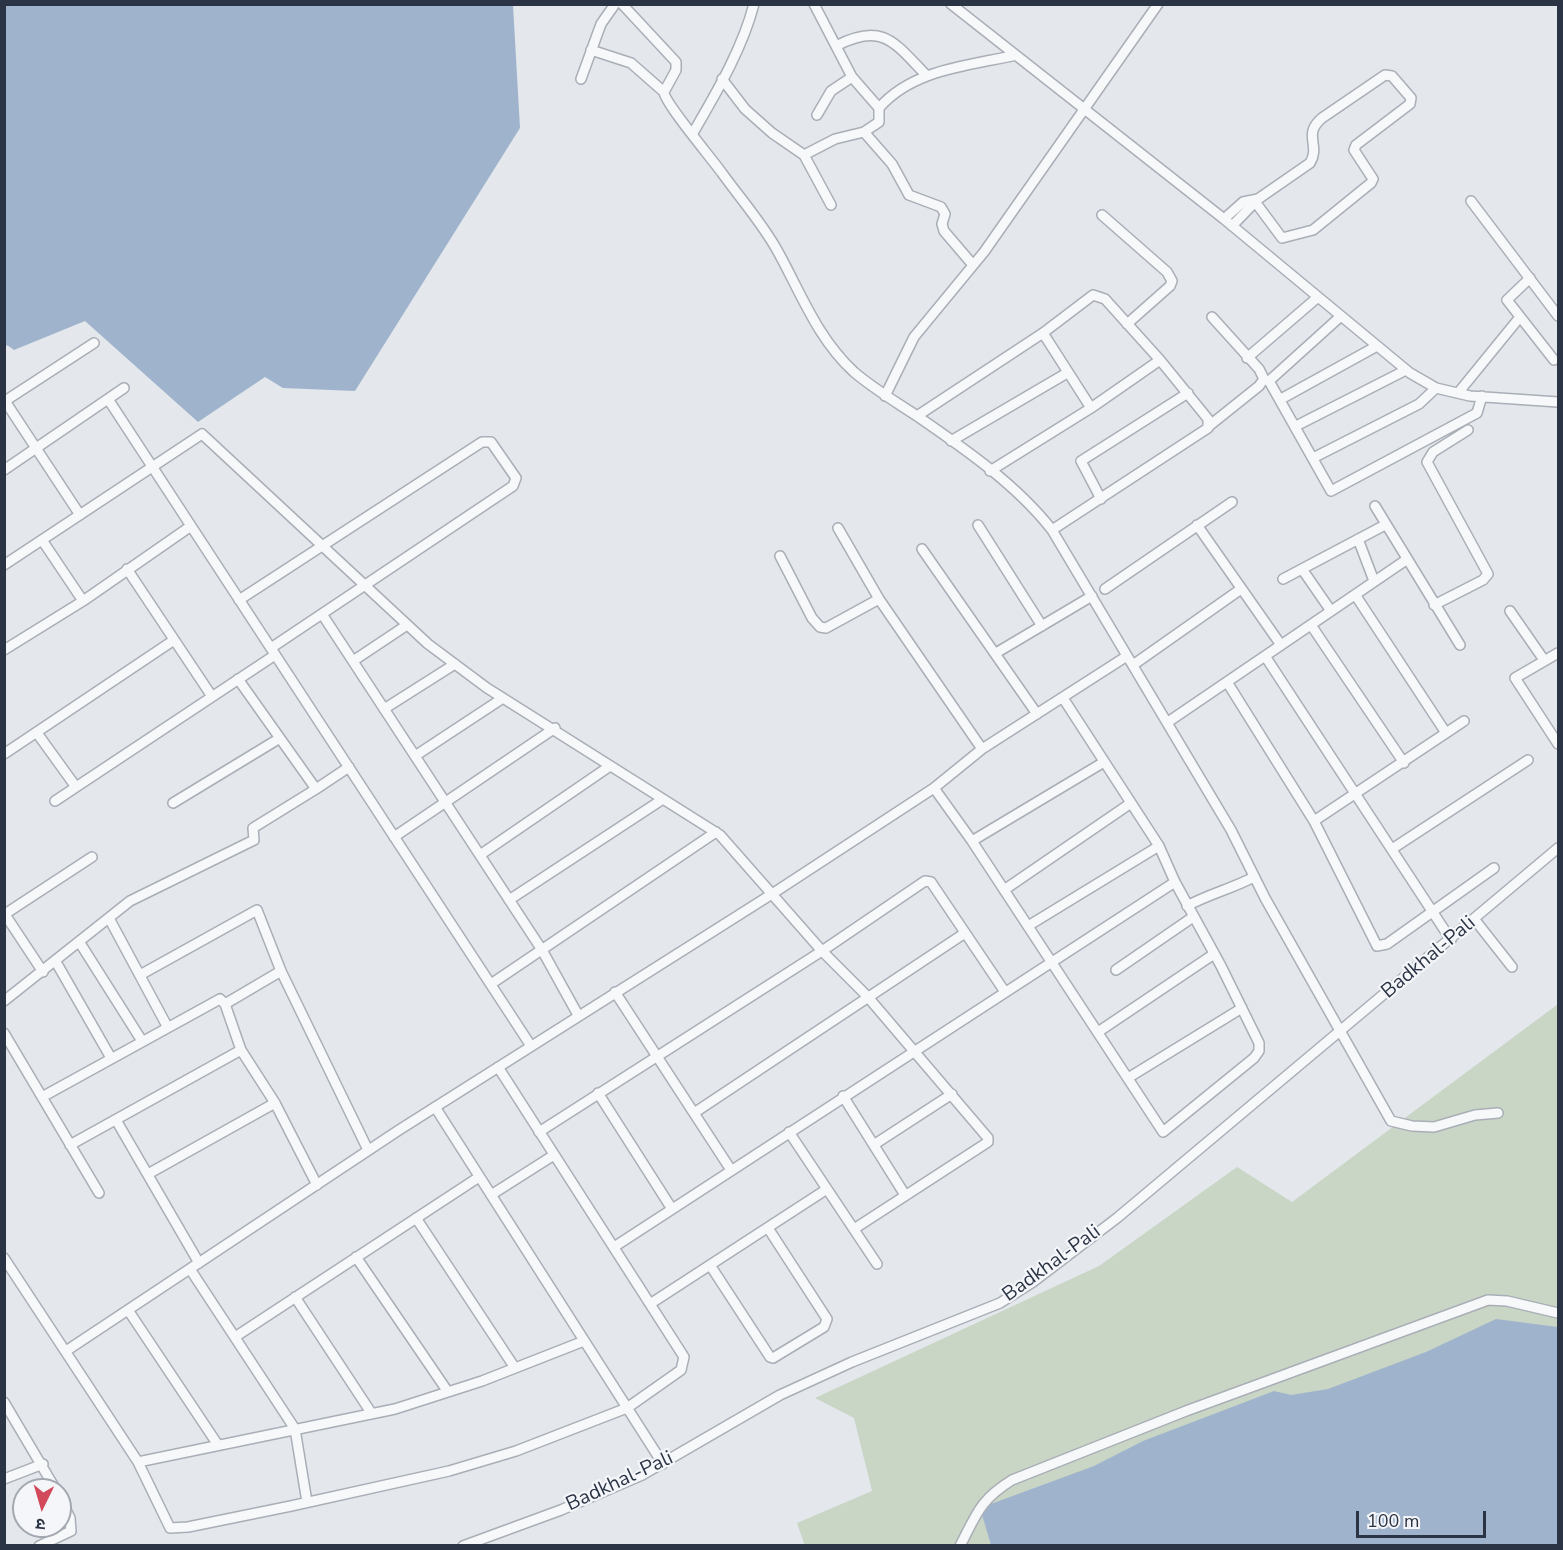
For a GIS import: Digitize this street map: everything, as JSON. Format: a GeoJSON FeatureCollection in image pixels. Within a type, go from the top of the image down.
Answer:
{"type":"FeatureCollection","features":[{"type":"Feature","properties":{"kind":"street"},"geometry":{"type":"LineString","coordinates":[[581,79],[601,24],[615,4]]}},
{"type":"Feature","properties":{"kind":"street"},"geometry":{"type":"LineString","coordinates":[[622,4],[676,62],[676,70],[664,92]]}},
{"type":"Feature","properties":{"kind":"street"},"geometry":{"type":"LineString","coordinates":[[693,133],[722,80],[754,4]]}},
{"type":"Feature","properties":{"kind":"street"},"geometry":{"type":"LineString","coordinates":[[804,155],[835,139],[864,132],[879,122],[879,108],[852,77],[814,4]]}},
{"type":"Feature","properties":{"kind":"street"},"geometry":{"type":"LineString","coordinates":[[885,396],[914,337],[973,265],[1158,4]]}},
{"type":"Feature","properties":{"kind":"street"},"geometry":{"type":"LineString","coordinates":[[952,5],[1224,219],[1407,370],[1436,388],[1458,393],[1558,402]]}},
{"type":"Feature","properties":{"kind":"street"},"geometry":{"type":"LineString","coordinates":[[836,46],[856,36],[883,37],[898,46],[926,75]]}},
{"type":"Feature","properties":{"kind":"street"},"geometry":{"type":"LineString","coordinates":[[591,50],[631,63],[664,92],[667,103],[693,133],[774,246],[810,317],[845,363],[885,396],[951,441],[1025,499],[1052,530],[1231,830],[1254,878],[1391,1121],[1412,1126],[1434,1127],[1475,1115],[1498,1113]]}},
{"type":"Feature","properties":{"kind":"street"},"geometry":{"type":"LineString","coordinates":[[879,108],[904,86],[926,75],[1016,55]]}},
{"type":"Feature","properties":{"kind":"street"},"geometry":{"type":"LineString","coordinates":[[1232,226],[1257,201],[1310,163],[1313,157],[1311,134],[1315,124],[1385,75],[1392,76],[1411,98],[1410,104],[1356,145],[1354,150],[1372,179],[1371,183],[1313,230],[1282,238],[1257,201]]}},
{"type":"Feature","properties":{"kind":"street"},"geometry":{"type":"LineString","coordinates":[[817,115],[831,91],[852,77]]}},
{"type":"Feature","properties":{"kind":"street"},"geometry":{"type":"LineString","coordinates":[[722,80],[745,109],[772,133],[804,155],[831,205]]}},
{"type":"Feature","properties":{"kind":"street"},"geometry":{"type":"LineString","coordinates":[[864,132],[892,164],[909,195],[941,207],[945,214],[942,224],[944,231],[973,265]]}},
{"type":"Feature","properties":{"kind":"street"},"geometry":{"type":"LineString","coordinates":[[1224,219],[1243,202],[1257,201]]}},
{"type":"Feature","properties":{"kind":"street"},"geometry":{"type":"LineString","coordinates":[[1471,201],[1558,315]]}},
{"type":"Feature","properties":{"kind":"street"},"geometry":{"type":"LineString","coordinates":[[1102,215],[1167,272],[1172,281],[1170,286],[1127,324]]}},
{"type":"Feature","properties":{"kind":"street"},"geometry":{"type":"LineString","coordinates":[[1530,278],[1507,300],[1554,360]]}},
{"type":"Feature","properties":{"kind":"street"},"geometry":{"type":"LineString","coordinates":[[917,416],[1043,333],[1093,295],[1105,299],[1160,360],[1208,419],[1209,426]]}},
{"type":"Feature","properties":{"kind":"street"},"geometry":{"type":"LineString","coordinates":[[1248,358],[1318,297]]}},
{"type":"Feature","properties":{"kind":"street"},"geometry":{"type":"LineString","coordinates":[[1341,316],[1269,381],[1330,491],[1477,413],[1482,396]]}},
{"type":"Feature","properties":{"kind":"street"},"geometry":{"type":"LineString","coordinates":[[1052,530],[1209,426],[1259,386],[1264,379],[1259,369],[1212,317]]}},
{"type":"Feature","properties":{"kind":"street"},"geometry":{"type":"LineString","coordinates":[[1458,393],[1521,317]]}},
{"type":"Feature","properties":{"kind":"street"},"geometry":{"type":"LineString","coordinates":[[1043,333],[1091,408]]}},
{"type":"Feature","properties":{"kind":"street"},"geometry":{"type":"LineString","coordinates":[[80,515],[5,401],[94,343]]}},
{"type":"Feature","properties":{"kind":"street"},"geometry":{"type":"LineString","coordinates":[[1281,399],[1377,346]]}},
{"type":"Feature","properties":{"kind":"street"},"geometry":{"type":"LineString","coordinates":[[990,471],[1091,408],[1160,360]]}},
{"type":"Feature","properties":{"kind":"street"},"geometry":{"type":"LineString","coordinates":[[1296,426],[1407,370]]}},
{"type":"Feature","properties":{"kind":"street"},"geometry":{"type":"LineString","coordinates":[[951,441],[1067,373]]}},
{"type":"Feature","properties":{"kind":"street"},"geometry":{"type":"LineString","coordinates":[[4,470],[124,388]]}},
{"type":"Feature","properties":{"kind":"street"},"geometry":{"type":"LineString","coordinates":[[1313,458],[1419,404],[1436,388]]}},
{"type":"Feature","properties":{"kind":"street"},"geometry":{"type":"LineString","coordinates":[[1101,499],[1081,460],[1188,393]]}},
{"type":"Feature","properties":{"kind":"street"},"geometry":{"type":"LineString","coordinates":[[108,399],[531,1046]]}},
{"type":"Feature","properties":{"kind":"street"},"geometry":{"type":"LineString","coordinates":[[1434,606],[1483,580],[1488,574],[1427,462],[1433,452],[1468,430]]}},
{"type":"Feature","properties":{"kind":"street"},"geometry":{"type":"LineString","coordinates":[[4,565],[202,434],[407,625],[455,664],[503,698],[555,728],[610,766],[716,832],[822,951],[867,996],[986,1133],[988,1142],[854,1229]]}},
{"type":"Feature","properties":{"kind":"street"},"geometry":{"type":"LineString","coordinates":[[55,801],[238,679],[322,614],[513,486],[516,478],[491,442],[482,442],[239,600]]}},
{"type":"Feature","properties":{"kind":"street"},"geometry":{"type":"LineString","coordinates":[[1105,589],[1232,502]]}},
{"type":"Feature","properties":{"kind":"street"},"geometry":{"type":"LineString","coordinates":[[1375,506],[1434,606],[1460,645]]}},
{"type":"Feature","properties":{"kind":"street"},"geometry":{"type":"LineString","coordinates":[[978,525],[1042,626]]}},
{"type":"Feature","properties":{"kind":"street"},"geometry":{"type":"LineString","coordinates":[[1197,525],[1281,645]]}},
{"type":"Feature","properties":{"kind":"street"},"geometry":{"type":"LineString","coordinates":[[1283,579],[1385,525]]}},
{"type":"Feature","properties":{"kind":"street"},"geometry":{"type":"LineString","coordinates":[[4,651],[83,601],[191,526]]}},
{"type":"Feature","properties":{"kind":"street"},"geometry":{"type":"LineString","coordinates":[[838,528],[879,599],[982,749]]}},
{"type":"Feature","properties":{"kind":"street"},"geometry":{"type":"LineString","coordinates":[[1358,539],[1374,581]]}},
{"type":"Feature","properties":{"kind":"street"},"geometry":{"type":"LineString","coordinates":[[42,540],[83,601]]}},
{"type":"Feature","properties":{"kind":"street"},"geometry":{"type":"LineString","coordinates":[[922,549],[1037,714]]}},
{"type":"Feature","properties":{"kind":"street"},"geometry":{"type":"LineString","coordinates":[[780,556],[812,618],[820,627],[826,628],[879,599]]}},
{"type":"Feature","properties":{"kind":"street"},"geometry":{"type":"LineString","coordinates":[[1168,722],[1406,560]]}},
{"type":"Feature","properties":{"kind":"street"},"geometry":{"type":"LineString","coordinates":[[127,569],[211,695]]}},
{"type":"Feature","properties":{"kind":"street"},"geometry":{"type":"LineString","coordinates":[[1302,569],[1331,611]]}},
{"type":"Feature","properties":{"kind":"street"},"geometry":{"type":"LineString","coordinates":[[66,1351],[368,1150],[772,894],[934,788],[982,749],[1130,660],[1241,589]]}},
{"type":"Feature","properties":{"kind":"street"},"geometry":{"type":"LineString","coordinates":[[996,653],[1092,596]]}},
{"type":"Feature","properties":{"kind":"street"},"geometry":{"type":"LineString","coordinates":[[1356,596],[1446,734]]}},
{"type":"Feature","properties":{"kind":"street"},"geometry":{"type":"LineString","coordinates":[[1510,611],[1544,660]]}},
{"type":"Feature","properties":{"kind":"street"},"geometry":{"type":"LineString","coordinates":[[322,614],[542,950],[578,1015]]}},
{"type":"Feature","properties":{"kind":"street"},"geometry":{"type":"LineString","coordinates":[[353,662],[407,625]]}},
{"type":"Feature","properties":{"kind":"street"},"geometry":{"type":"LineString","coordinates":[[1311,625],[1404,763]]}},
{"type":"Feature","properties":{"kind":"street"},"geometry":{"type":"LineString","coordinates":[[4,754],[174,640]]}},
{"type":"Feature","properties":{"kind":"street"},"geometry":{"type":"LineString","coordinates":[[1558,653],[1515,678],[1558,744]]}},
{"type":"Feature","properties":{"kind":"street"},"geometry":{"type":"LineString","coordinates":[[1265,656],[1451,940]]}},
{"type":"Feature","properties":{"kind":"street"},"geometry":{"type":"LineString","coordinates":[[384,709],[455,664]]}},
{"type":"Feature","properties":{"kind":"street"},"geometry":{"type":"LineString","coordinates":[[238,679],[316,789]]}},
{"type":"Feature","properties":{"kind":"street"},"geometry":{"type":"LineString","coordinates":[[1227,682],[1314,821],[1377,946],[1387,944],[1494,868]]}},
{"type":"Feature","properties":{"kind":"street"},"geometry":{"type":"LineString","coordinates":[[415,756],[503,698]]}},
{"type":"Feature","properties":{"kind":"street"},"geometry":{"type":"LineString","coordinates":[[934,788],[972,841],[1163,1132],[1259,1051],[1258,1043],[1242,1008],[1187,906],[1159,846],[1064,698]]}},
{"type":"Feature","properties":{"kind":"street"},"geometry":{"type":"LineString","coordinates":[[1314,821],[1464,722]]}},
{"type":"Feature","properties":{"kind":"street"},"geometry":{"type":"LineString","coordinates":[[394,837],[555,728]]}},
{"type":"Feature","properties":{"kind":"street"},"geometry":{"type":"LineString","coordinates":[[37,733],[76,786]]}},
{"type":"Feature","properties":{"kind":"street"},"geometry":{"type":"LineString","coordinates":[[173,802],[280,738]]}},
{"type":"Feature","properties":{"kind":"street"},"geometry":{"type":"LineString","coordinates":[[1392,849],[1527,760]]}},
{"type":"Feature","properties":{"kind":"street"},"geometry":{"type":"LineString","coordinates":[[972,841],[1104,762]]}},
{"type":"Feature","properties":{"kind":"street"},"geometry":{"type":"LineString","coordinates":[[480,855],[610,766]]}},
{"type":"Feature","properties":{"kind":"street"},"geometry":{"type":"LineString","coordinates":[[4,1001],[130,902],[254,840],[253,828],[349,767]]}},
{"type":"Feature","properties":{"kind":"street"},"geometry":{"type":"LineString","coordinates":[[509,900],[663,799]]}},
{"type":"Feature","properties":{"kind":"street"},"geometry":{"type":"LineString","coordinates":[[1004,890],[1131,803]]}},
{"type":"Feature","properties":{"kind":"street"},"geometry":{"type":"LineString","coordinates":[[491,984],[716,832]]}},
{"type":"Feature","properties":{"kind":"street"},"geometry":{"type":"LineString","coordinates":[[1028,926],[1159,846]]}},
{"type":"Feature","properties":{"kind":"street","name":"Badkhal-Pali"},"geometry":{"type":"LineString","coordinates":[[463,1545],[561,1510],[642,1475],[780,1395],[852,1362],[1000,1303],[1117,1218],[1475,920],[1558,848]]}},
{"type":"Feature","properties":{"kind":"street"},"geometry":{"type":"LineString","coordinates":[[43,972],[5,914],[92,857]]}},
{"type":"Feature","properties":{"kind":"street"},"geometry":{"type":"LineString","coordinates":[[1187,906],[1205,896],[1225,892],[1254,878]]}},
{"type":"Feature","properties":{"kind":"street"},"geometry":{"type":"LineString","coordinates":[[539,1132],[656,1055],[822,951],[925,881],[931,882],[1005,992]]}},
{"type":"Feature","properties":{"kind":"street"},"geometry":{"type":"LineString","coordinates":[[614,1247],[913,1050],[1175,882]]}},
{"type":"Feature","properties":{"kind":"street"},"geometry":{"type":"LineString","coordinates":[[140,975],[257,910],[281,971],[368,1150]]}},
{"type":"Feature","properties":{"kind":"street"},"geometry":{"type":"LineString","coordinates":[[1116,970],[1193,917]]}},
{"type":"Feature","properties":{"kind":"street"},"geometry":{"type":"LineString","coordinates":[[110,920],[167,1026]]}},
{"type":"Feature","properties":{"kind":"street"},"geometry":{"type":"LineString","coordinates":[[1475,920],[1512,967]]}},
{"type":"Feature","properties":{"kind":"street"},"geometry":{"type":"LineString","coordinates":[[694,1113],[965,933]]}},
{"type":"Feature","properties":{"kind":"street"},"geometry":{"type":"LineString","coordinates":[[80,943],[142,1041]]}},
{"type":"Feature","properties":{"kind":"street"},"geometry":{"type":"LineString","coordinates":[[1098,1032],[1214,954]]}},
{"type":"Feature","properties":{"kind":"street"},"geometry":{"type":"LineString","coordinates":[[56,962],[111,1058]]}},
{"type":"Feature","properties":{"kind":"street"},"geometry":{"type":"LineString","coordinates":[[225,1004],[281,971]]}},
{"type":"Feature","properties":{"kind":"street"},"geometry":{"type":"LineString","coordinates":[[615,992],[731,1170]]}},
{"type":"Feature","properties":{"kind":"street"},"geometry":{"type":"LineString","coordinates":[[42,1097],[167,1026],[220,999],[225,1004],[242,1050],[275,1103],[317,1185]]}},
{"type":"Feature","properties":{"kind":"street"},"geometry":{"type":"LineString","coordinates":[[1128,1078],[1242,1008]]}},
{"type":"Feature","properties":{"kind":"street"},"geometry":{"type":"LineString","coordinates":[[4,1033],[99,1193]]}},
{"type":"Feature","properties":{"kind":"street"},"geometry":{"type":"LineString","coordinates":[[70,1144],[242,1050]]}},
{"type":"Feature","properties":{"kind":"street"},"geometry":{"type":"LineString","coordinates":[[4,1258],[138,1462],[170,1528],[188,1527],[449,1471],[516,1452],[627,1408],[681,1370],[684,1357],[498,1067]]}},
{"type":"Feature","properties":{"kind":"street"},"geometry":{"type":"LineString","coordinates":[[598,1093],[672,1209]]}},
{"type":"Feature","properties":{"kind":"street"},"geometry":{"type":"LineString","coordinates":[[875,1144],[952,1094]]}},
{"type":"Feature","properties":{"kind":"street"},"geometry":{"type":"LineString","coordinates":[[843,1096],[905,1195]]}},
{"type":"Feature","properties":{"kind":"street"},"geometry":{"type":"LineString","coordinates":[[148,1174],[275,1103]]}},
{"type":"Feature","properties":{"kind":"street"},"geometry":{"type":"LineString","coordinates":[[435,1107],[663,1464]]}},
{"type":"Feature","properties":{"kind":"street"},"geometry":{"type":"LineString","coordinates":[[116,1120],[199,1263]]}},
{"type":"Feature","properties":{"kind":"street"},"geometry":{"type":"LineString","coordinates":[[789,1132],[877,1264]]}},
{"type":"Feature","properties":{"kind":"street"},"geometry":{"type":"LineString","coordinates":[[491,1196],[554,1155]]}},
{"type":"Feature","properties":{"kind":"street"},"geometry":{"type":"LineString","coordinates":[[235,1337],[479,1177]]}},
{"type":"Feature","properties":{"kind":"street"},"geometry":{"type":"LineString","coordinates":[[650,1304],[827,1189]]}},
{"type":"Feature","properties":{"kind":"street"},"geometry":{"type":"LineString","coordinates":[[416,1218],[515,1368]]}},
{"type":"Feature","properties":{"kind":"street"},"geometry":{"type":"LineString","coordinates":[[710,1265],[770,1357],[773,1358],[824,1327],[827,1319],[768,1227]]}},
{"type":"Feature","properties":{"kind":"street"},"geometry":{"type":"LineString","coordinates":[[356,1257],[448,1392]]}},
{"type":"Feature","properties":{"kind":"street"},"geometry":{"type":"LineString","coordinates":[[190,1269],[296,1429],[307,1502]]}},
{"type":"Feature","properties":{"kind":"street"},"geometry":{"type":"LineString","coordinates":[[295,1297],[372,1414]]}},
{"type":"Feature","properties":{"kind":"street"},"geometry":{"type":"LineString","coordinates":[[960,1545],[981,1504],[990,1494],[1012,1480],[1186,1411],[1488,1300],[1558,1313]]}},
{"type":"Feature","properties":{"kind":"street"},"geometry":{"type":"LineString","coordinates":[[128,1310],[218,1445]]}},
{"type":"Feature","properties":{"kind":"street"},"geometry":{"type":"LineString","coordinates":[[138,1462],[372,1414],[448,1392],[584,1341]]}},
{"type":"Feature","properties":{"kind":"street"},"geometry":{"type":"LineString","coordinates":[[6,1408],[50,1478]]}},
{"type":"Feature","properties":{"kind":"street"},"geometry":{"type":"LineString","coordinates":[[4,1479],[42,1464]]}},
{"type":"Feature","properties":{"kind":"street"},"geometry":{"type":"LineString","coordinates":[[39,1545],[55,1538]]}},
{"type":"Feature","properties":{"kind":"green space"},"geometry":{"type":"Polygon","coordinates":[[[1558,1004],[1558,1545],[805,1546],[797,1523],[872,1491],[854,1418],[815,1398],[1099,1266],[1237,1167],[1292,1202],[1558,1004]]]}},
{"type":"Feature","properties":{"kind":"water"},"geometry":{"type":"Polygon","coordinates":[[[5,4],[513,5],[520,128],[355,391],[283,388],[265,377],[198,422],[85,321],[14,350],[7,345],[5,348],[5,4]]]}},
{"type":"Feature","properties":{"kind":"water"},"geometry":{"type":"Polygon","coordinates":[[[1496,1319],[1558,1327],[1558,1545],[991,1545],[980,1508],[1094,1466],[1143,1441],[1274,1391],[1291,1395],[1328,1389],[1426,1352],[1496,1319]]]}}]}
